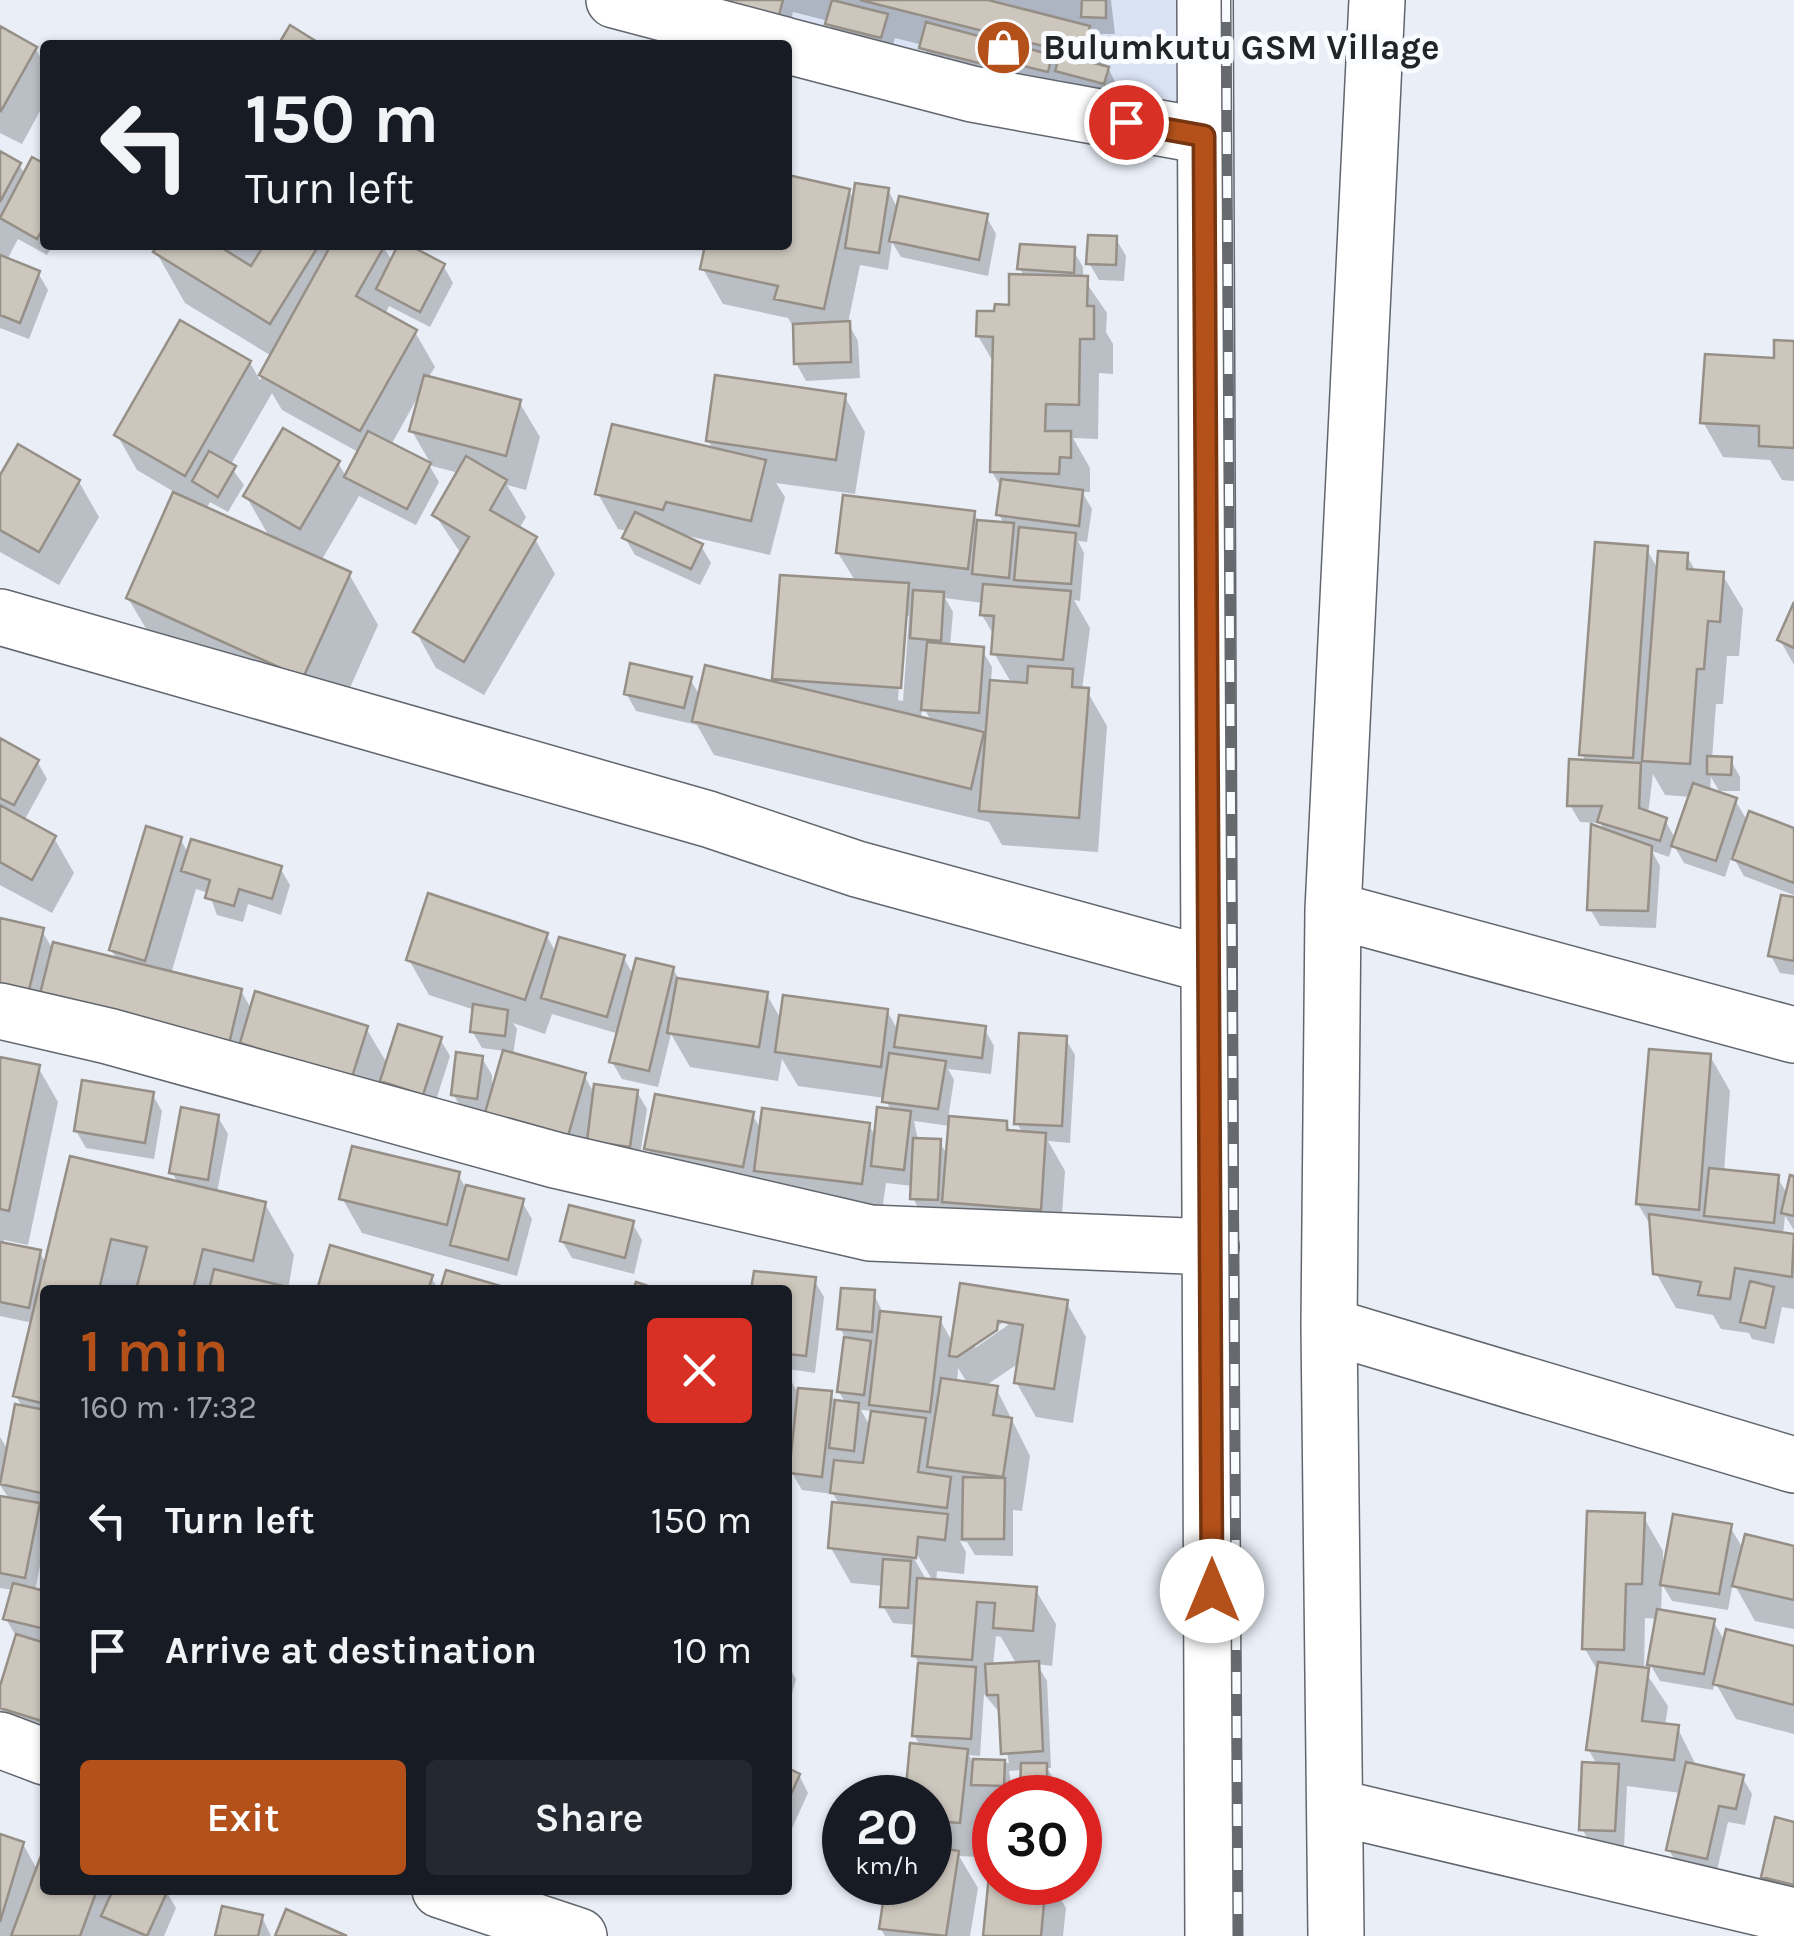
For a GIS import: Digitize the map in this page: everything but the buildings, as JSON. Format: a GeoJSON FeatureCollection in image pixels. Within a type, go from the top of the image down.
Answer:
{"type":"FeatureCollection","features":[{"type":"Feature","properties":{"kind":"street"},"geometry":{"type":"LineString","coordinates":[[614,0],[767,40]]}},
{"type":"Feature","properties":{"kind":"street"},"geometry":{"type":"LineString","coordinates":[[1205,0],[1213,1936]]}},
{"type":"Feature","properties":{"kind":"street"},"geometry":{"type":"LineString","coordinates":[[1336,1936],[1330,1326],[1332,910],[1377,0]]}},
{"type":"Feature","properties":{"kind":"street"},"geometry":{"type":"LineString","coordinates":[[792,47],[972,94],[1204,136]]}},
{"type":"Feature","properties":{"kind":"street"},"geometry":{"type":"LineString","coordinates":[[0,618],[708,819],[857,869],[1208,965]]}},
{"type":"Feature","properties":{"kind":"street"},"geometry":{"type":"LineString","coordinates":[[1332,910],[1794,1035]]}},
{"type":"Feature","properties":{"kind":"street"},"geometry":{"type":"LineString","coordinates":[[0,1011],[108,1036],[556,1160],[870,1233],[1210,1247]]}},
{"type":"Feature","properties":{"kind":"street"},"geometry":{"type":"LineString","coordinates":[[1330,1326],[1794,1465]]}},
{"type":"Feature","properties":{"kind":"street"},"geometry":{"type":"LineString","coordinates":[[0,1740],[40,1755]]}},
{"type":"Feature","properties":{"kind":"street"},"geometry":{"type":"LineString","coordinates":[[1335,1807],[1794,1916]]}},
{"type":"Feature","properties":{"kind":"street"},"geometry":{"type":"LineString","coordinates":[[455,1895],[580,1936]]}},
{"type":"Feature","properties":{"kind":"shaded area","name":"Bulumkutu GSM Village"},"geometry":{"type":"Polygon","coordinates":[[[640,0],[1200,0],[1204,136],[640,0]]]}},
{"type":"Feature","properties":{"kind":"railway"},"geometry":{"type":"LineString","coordinates":[[1226,0],[1238,1936]]}},
{"type":"Feature","properties":{"kind":"place","name":"Bulumkutu GSM Village"},"geometry":{"type":"Point","coordinates":[1004,47]}},
{"type":"Feature","properties":{"kind":"route"},"geometry":{"type":"LineString","coordinates":[[1126,122],[1204,136],[1212,1591]]}}]}
